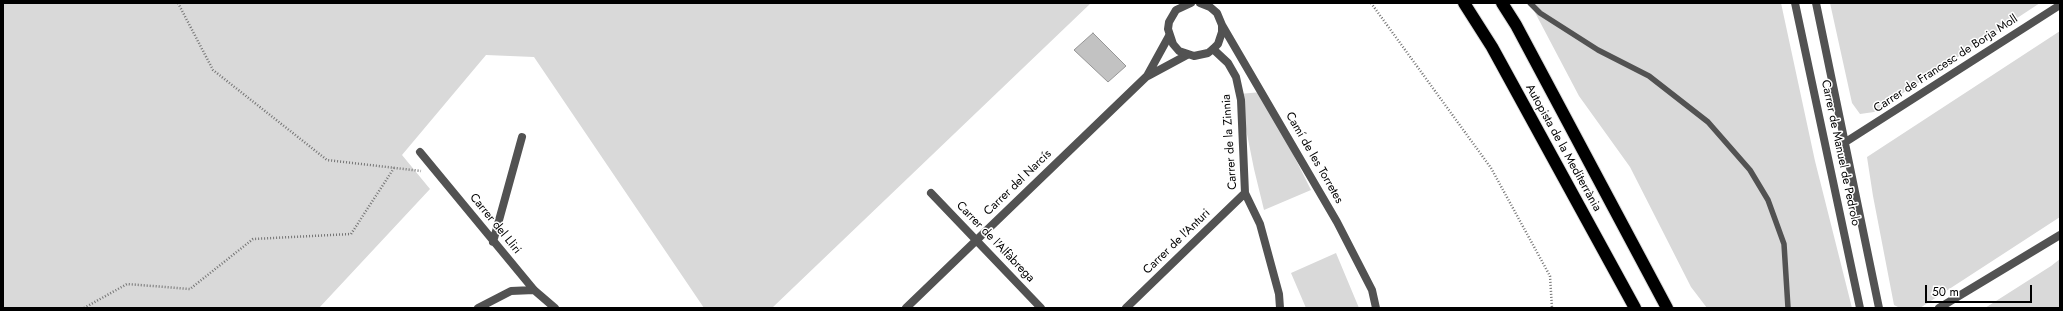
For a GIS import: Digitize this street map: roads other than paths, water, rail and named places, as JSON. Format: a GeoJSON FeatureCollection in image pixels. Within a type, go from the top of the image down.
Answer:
{"type":"FeatureCollection","features":[{"type":"Feature","properties":{"kind":"highway","name":"Autopista de la Mediterrània"},"geometry":{"type":"LineString","coordinates":[[1464,3],[1492,47],[1635,308]]}},
{"type":"Feature","properties":{"kind":"highway","name":"Autopista de la Mediterrània"},"geometry":{"type":"LineString","coordinates":[[1502,3],[1516,25],[1667,308]]}},
{"type":"Feature","properties":{"kind":"street"},"geometry":{"type":"LineString","coordinates":[[1178,6],[1191,3]]}},
{"type":"Feature","properties":{"kind":"street"},"geometry":{"type":"LineString","coordinates":[[1200,3],[1210,7],[1217,13]]}},
{"type":"Feature","properties":{"kind":"street"},"geometry":{"type":"LineString","coordinates":[[1214,3],[1217,13]]}},
{"type":"Feature","properties":{"kind":"street","name":"Carrer de Manuel de Pedrolo"},"geometry":{"type":"LineString","coordinates":[[1795,3],[1860,308]]}},
{"type":"Feature","properties":{"kind":"street","name":"Carrer de Manuel de Pedrolo"},"geometry":{"type":"LineString","coordinates":[[1816,3],[1879,308]]}},
{"type":"Feature","properties":{"kind":"street","name":"Carrer de Francesc de Borja Moll"},"geometry":{"type":"LineString","coordinates":[[1844,143],[2060,5]]}},
{"type":"Feature","properties":{"kind":"street","name":"Carrer del Narcís"},"geometry":{"type":"LineString","coordinates":[[1147,76],[1169,36],[1169,22],[1178,6]]}},
{"type":"Feature","properties":{"kind":"street","name":"Camí de les Torretes"},"geometry":{"type":"LineString","coordinates":[[1217,13],[1222,25],[1337,222],[1372,290],[1376,308]]}},
{"type":"Feature","properties":{"kind":"street"},"geometry":{"type":"LineString","coordinates":[[1169,36],[1172,44],[1179,51],[1187,55],[1201,56],[1213,49],[1221,38],[1222,25]]}},
{"type":"Feature","properties":{"kind":"street","name":"Carrer de la Zinnia"},"geometry":{"type":"LineString","coordinates":[[1213,49],[1228,63],[1236,77],[1241,100],[1245,193],[1260,224],[1279,294],[1280,308]]}},
{"type":"Feature","properties":{"kind":"street","name":"Carrer del Narcís"},"geometry":{"type":"LineString","coordinates":[[906,308],[1147,76],[1187,55]]}},
{"type":"Feature","properties":{"kind":"street"},"geometry":{"type":"LineString","coordinates":[[493,242],[522,137]]}},
{"type":"Feature","properties":{"kind":"street","name":"Carrer del Lliri"},"geometry":{"type":"LineString","coordinates":[[420,152],[534,290],[555,308]]}},
{"type":"Feature","properties":{"kind":"street","name":"Carrer de l'Alfàbrega"},"geometry":{"type":"LineString","coordinates":[[931,193],[1041,308]]}},
{"type":"Feature","properties":{"kind":"street","name":"Carrer de l'Anturi"},"geometry":{"type":"LineString","coordinates":[[1126,308],[1245,193]]}},
{"type":"Feature","properties":{"kind":"street"},"geometry":{"type":"LineString","coordinates":[[1939,308],[2060,235]]}},
{"type":"Feature","properties":{"kind":"street"},"geometry":{"type":"LineString","coordinates":[[478,308],[511,291],[534,290]]}},
{"type":"Feature","properties":{"kind":"lane"},"geometry":{"type":"LineString","coordinates":[[1530,3],[1540,13],[1598,50],[1649,76],[1708,122],[1750,170],[1768,200],[1784,244],[1788,308]]}}]}
